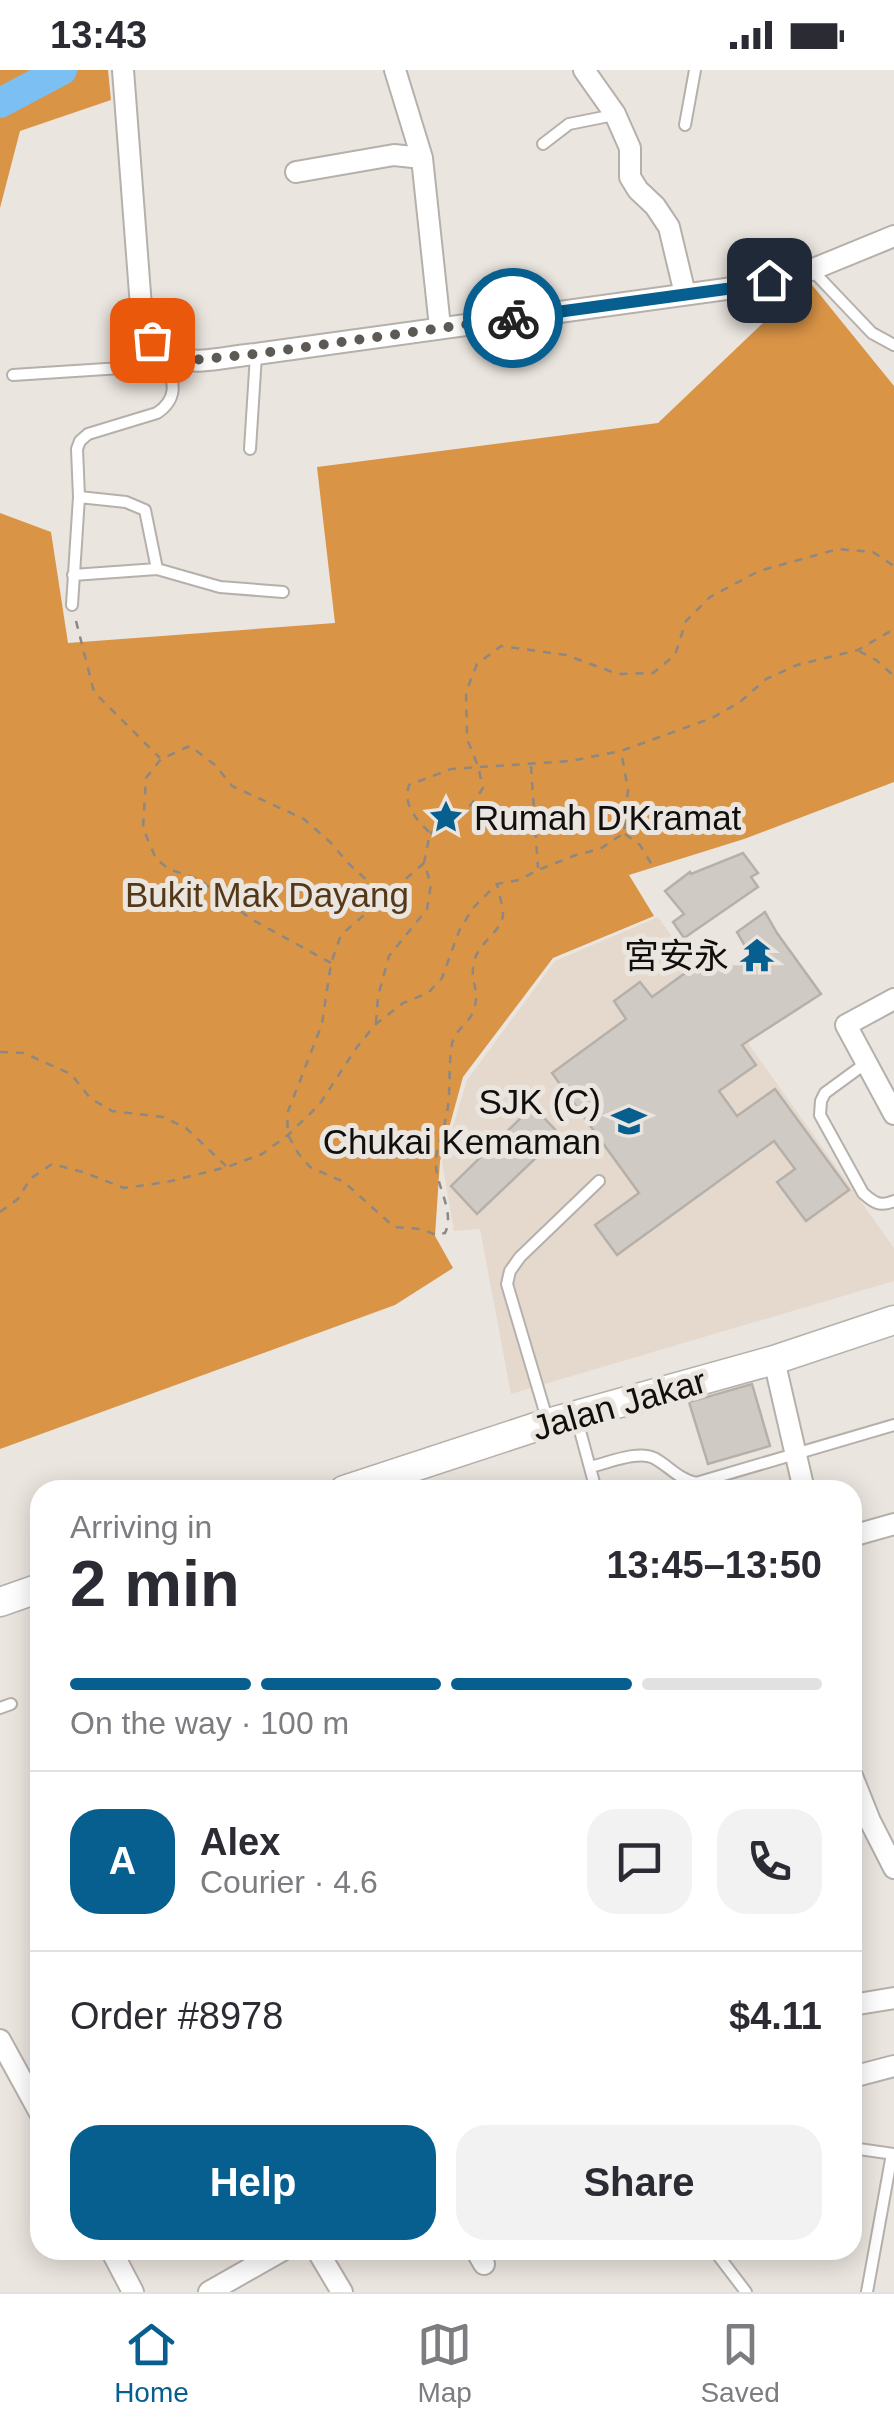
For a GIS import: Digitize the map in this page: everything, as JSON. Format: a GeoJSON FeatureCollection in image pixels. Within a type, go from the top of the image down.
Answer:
{"type":"FeatureCollection","features":[{"type":"Feature","properties":{"kind":"main road","name":"Jalan Jakar"},"geometry":{"type":"LineString","coordinates":[[374,1480],[548,1423],[774,1360],[894,1320]]}},
{"type":"Feature","properties":{"kind":"main road"},"geometry":{"type":"LineString","coordinates":[[0,1602],[30,1592]]}},
{"type":"Feature","properties":{"kind":"street"},"geometry":{"type":"LineString","coordinates":[[123,70],[142,320],[167,359],[256,354],[740,286],[811,270],[894,236]]}},
{"type":"Feature","properties":{"kind":"street"},"geometry":{"type":"LineString","coordinates":[[395,70],[422,158],[440,328]]}},
{"type":"Feature","properties":{"kind":"street"},"geometry":{"type":"LineString","coordinates":[[584,70],[615,114],[630,148],[630,177],[669,228],[685,294]]}},
{"type":"Feature","properties":{"kind":"street"},"geometry":{"type":"LineString","coordinates":[[296,172],[394,156],[422,158]]}},
{"type":"Feature","properties":{"kind":"street"},"geometry":{"type":"LineString","coordinates":[[894,998],[846,1025],[894,1114]]}},
{"type":"Feature","properties":{"kind":"street"},"geometry":{"type":"LineString","coordinates":[[774,1360],[802,1480]]}},
{"type":"Feature","properties":{"kind":"street"},"geometry":{"type":"LineString","coordinates":[[862,1533],[894,1524]]}},
{"type":"Feature","properties":{"kind":"street"},"geometry":{"type":"LineString","coordinates":[[862,1801],[894,1868]]}},
{"type":"Feature","properties":{"kind":"street"},"geometry":{"type":"LineString","coordinates":[[862,2003],[894,1998]]}},
{"type":"Feature","properties":{"kind":"street"},"geometry":{"type":"LineString","coordinates":[[0,2040],[30,2095]]}},
{"type":"Feature","properties":{"kind":"street"},"geometry":{"type":"LineString","coordinates":[[862,2074],[894,2066]]}},
{"type":"Feature","properties":{"kind":"street"},"geometry":{"type":"LineString","coordinates":[[116,2260],[133,2292]]}},
{"type":"Feature","properties":{"kind":"street"},"geometry":{"type":"LineString","coordinates":[[209,2292],[265,2260]]}},
{"type":"Feature","properties":{"kind":"street"},"geometry":{"type":"LineString","coordinates":[[323,2260],[342,2292]]}},
{"type":"Feature","properties":{"kind":"lane"},"geometry":{"type":"LineString","coordinates":[[686,125],[695,70]]}},
{"type":"Feature","properties":{"kind":"lane"},"geometry":{"type":"LineString","coordinates":[[543,144],[569,124],[615,114]]}},
{"type":"Feature","properties":{"kind":"lane"},"geometry":{"type":"LineString","coordinates":[[811,270],[872,332],[894,345]]}},
{"type":"Feature","properties":{"kind":"lane"},"geometry":{"type":"LineString","coordinates":[[250,450],[256,354]]}},
{"type":"Feature","properties":{"kind":"lane"},"geometry":{"type":"LineString","coordinates":[[13,375],[167,359],[173,386],[171,401],[164,409],[80,440],[72,605]]}},
{"type":"Feature","properties":{"kind":"lane"},"geometry":{"type":"LineString","coordinates":[[80,497],[126,502],[145,510],[158,569]]}},
{"type":"Feature","properties":{"kind":"lane"},"geometry":{"type":"LineString","coordinates":[[73,575],[158,569],[220,588],[283,592]]}},
{"type":"Feature","properties":{"kind":"lane"},"geometry":{"type":"LineString","coordinates":[[866,1063],[825,1093],[820,1115],[863,1193],[884,1205],[894,1201]]}},
{"type":"Feature","properties":{"kind":"lane"},"geometry":{"type":"LineString","coordinates":[[548,1423],[506,1284],[520,1258],[600,1181]]}},
{"type":"Feature","properties":{"kind":"lane"},"geometry":{"type":"LineString","coordinates":[[576,1415],[593,1480]]}},
{"type":"Feature","properties":{"kind":"lane"},"geometry":{"type":"LineString","coordinates":[[707,1480],[894,1425]]}},
{"type":"Feature","properties":{"kind":"lane"},"geometry":{"type":"LineString","coordinates":[[590,1468],[640,1455],[651,1456],[684,1480]]}},
{"type":"Feature","properties":{"kind":"lane"},"geometry":{"type":"LineString","coordinates":[[862,2149],[893,2154],[867,2292]]}},
{"type":"Feature","properties":{"kind":"lane"},"geometry":{"type":"LineString","coordinates":[[722,2260],[746,2292]]}},
{"type":"Feature","properties":{"kind":"path"},"geometry":{"type":"LineString","coordinates":[[430,833],[450,825],[469,809],[483,788],[468,739],[466,692],[477,664],[501,646],[566,655],[618,674],[652,673],[675,655],[686,622],[710,597],[759,572],[838,549],[873,552],[894,566]]}},
{"type":"Feature","properties":{"kind":"path"},"geometry":{"type":"LineString","coordinates":[[72,605],[94,692],[161,759]]}},
{"type":"Feature","properties":{"kind":"path"},"geometry":{"type":"LineString","coordinates":[[430,833],[414,816],[406,796],[410,784],[452,769],[570,761],[621,751],[712,718],[740,702],[766,679],[796,664],[858,650],[894,629]]}},
{"type":"Feature","properties":{"kind":"path"},"geometry":{"type":"LineString","coordinates":[[858,650],[894,676]]}},
{"type":"Feature","properties":{"kind":"path"},"geometry":{"type":"LineString","coordinates":[[331,963],[251,919],[200,880],[169,869],[156,859],[143,828],[146,778],[161,759],[190,746],[232,786],[304,818],[384,896]]}},
{"type":"Feature","properties":{"kind":"path"},"geometry":{"type":"LineString","coordinates":[[621,751],[628,790],[624,833]]}},
{"type":"Feature","properties":{"kind":"path"},"geometry":{"type":"LineString","coordinates":[[531,763],[538,870]]}},
{"type":"Feature","properties":{"kind":"path"},"geometry":{"type":"LineString","coordinates":[[376,1024],[378,996],[389,956],[426,909],[431,884],[424,862],[430,833]]}},
{"type":"Feature","properties":{"kind":"path"},"geometry":{"type":"LineString","coordinates":[[624,833],[640,846],[652,866]]}},
{"type":"Feature","properties":{"kind":"path"},"geometry":{"type":"LineString","coordinates":[[0,1212],[18,1198],[30,1179],[52,1164],[124,1188],[228,1167],[262,1154],[319,1105],[376,1024],[404,1002],[428,993],[442,978],[459,931],[473,908],[497,884],[520,880],[576,855],[600,849],[624,833]]}},
{"type":"Feature","properties":{"kind":"path"},"geometry":{"type":"LineString","coordinates":[[424,862],[342,934],[331,963],[322,1024],[286,1114],[288,1134],[310,1167],[344,1182],[394,1227],[421,1229],[436,1235],[445,1233],[450,1224],[436,1156],[447,1116],[455,1035],[472,1016],[478,993],[472,968],[478,950],[499,927],[503,914],[497,884]]}},
{"type":"Feature","properties":{"kind":"path"},"geometry":{"type":"LineString","coordinates":[[0,1052],[24,1053],[71,1074],[90,1098],[112,1112],[164,1116],[186,1128],[228,1167]]}},
{"type":"Feature","properties":{"kind":"shaded area","name":"SJK (C) Chukai Kemaman"},"geometry":{"type":"Polygon","coordinates":[[[658,917],[894,1248],[894,1281],[511,1394],[480,1229],[454,1231],[442,1162],[467,1080],[555,961],[658,917]]]}},
{"type":"Feature","properties":{"kind":"green space"},"geometry":{"type":"Polygon","coordinates":[[[0,70],[108,70],[111,100],[20,131],[0,208],[0,70]]]}},
{"type":"Feature","properties":{"kind":"green space","name":"Bukit Mak Dayang"},"geometry":{"type":"Polygon","coordinates":[[[808,280],[894,386],[894,782],[744,839],[629,875],[654,916],[553,958],[463,1077],[440,1161],[435,1236],[453,1268],[395,1305],[0,1449],[0,513],[51,532],[68,643],[335,623],[317,467],[658,423],[808,280]]]}},
{"type":"Feature","properties":{"kind":"building"},"geometry":{"type":"Polygon","coordinates":[[[743,853],[758,873],[751,877],[758,887],[684,938],[673,922],[684,914],[665,891],[690,872],[743,853]]]}},
{"type":"Feature","properties":{"kind":"building"},"geometry":{"type":"Polygon","coordinates":[[[765,912],[821,994],[742,1045],[756,1065],[719,1091],[737,1116],[775,1089],[849,1190],[806,1221],[777,1182],[795,1169],[774,1141],[617,1255],[595,1225],[639,1193],[552,1073],[626,1019],[614,1001],[640,982],[652,997],[713,949],[727,968],[749,953],[737,932],[765,912]]]}},
{"type":"Feature","properties":{"kind":"building"},"geometry":{"type":"Polygon","coordinates":[[[533,1106],[560,1135],[477,1214],[451,1186],[533,1106]]]}},
{"type":"Feature","properties":{"kind":"building"},"geometry":{"type":"Polygon","coordinates":[[[752,1384],[770,1446],[708,1464],[689,1402],[752,1384]]]}},
{"type":"Feature","properties":{"kind":"waterway"},"geometry":{"type":"LineString","coordinates":[[0,103],[62,70]]}},
{"type":"Feature","properties":{"kind":"way so far"},"geometry":{"type":"LineString","coordinates":[[152,340],[166,354],[182,361],[513,318]]}},
{"type":"Feature","properties":{"kind":"place","name":"Rumah D'Kramat"},"geometry":{"type":"Point","coordinates":[446,817]}},
{"type":"Feature","properties":{"kind":"place","name":"宮安永"},"geometry":{"type":"Point","coordinates":[757,955]}},
{"type":"Feature","properties":{"kind":"place","name":"SJK (C) Chukai Kemaman"},"geometry":{"type":"Point","coordinates":[629,1121]}},
{"type":"Feature","properties":{"kind":"route"},"geometry":{"type":"LineString","coordinates":[[513,318],[769,280]]}}]}
